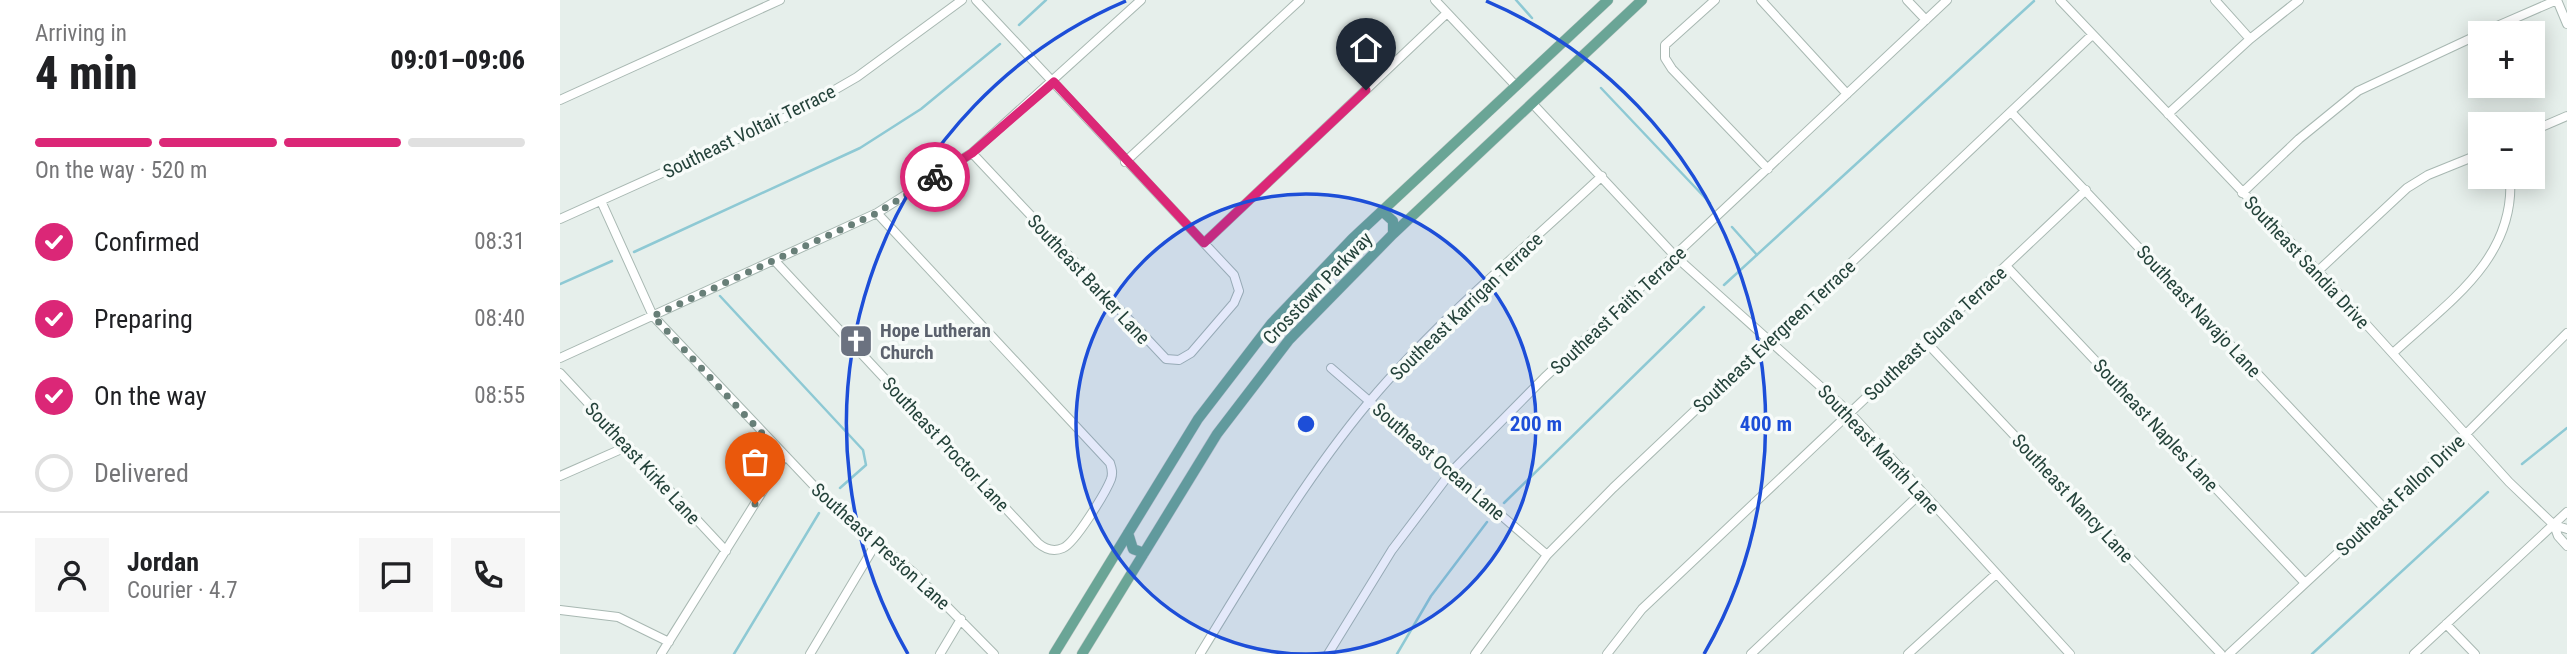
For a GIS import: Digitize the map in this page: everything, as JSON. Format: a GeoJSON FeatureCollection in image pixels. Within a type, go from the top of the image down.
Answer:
{"type":"FeatureCollection","features":[{"type":"Feature","properties":{"kind":"main road","name":"Crosstown Parkway"},"geometry":{"type":"LineString","coordinates":[[1055,654],[1198,419],[1243,358],[1301,291],[1382,211],[1608,0]]}},
{"type":"Feature","properties":{"kind":"main road","name":"Crosstown Parkway"},"geometry":{"type":"LineString","coordinates":[[1082,654],[1217,434],[1307,319],[1393,234],[1642,0]]}},
{"type":"Feature","properties":{"kind":"main road"},"geometry":{"type":"LineString","coordinates":[[1382,211],[1394,221],[1393,234]]}},
{"type":"Feature","properties":{"kind":"main road"},"geometry":{"type":"LineString","coordinates":[[1128,533],[1133,549],[1144,553]]}},
{"type":"Feature","properties":{"kind":"street"},"geometry":{"type":"LineString","coordinates":[[560,100],[780,0]]}},
{"type":"Feature","properties":{"kind":"street","name":"Southeast Voltair Terrace"},"geometry":{"type":"LineString","coordinates":[[560,219],[793,114],[858,77],[962,0]]}},
{"type":"Feature","properties":{"kind":"street"},"geometry":{"type":"LineString","coordinates":[[976,0],[1125,162],[1204,243],[1447,13]]}},
{"type":"Feature","properties":{"kind":"street"},"geometry":{"type":"LineString","coordinates":[[560,358],[877,213],[972,153],[1054,82],[1141,0]]}},
{"type":"Feature","properties":{"kind":"street"},"geometry":{"type":"LineString","coordinates":[[1125,162],[1300,0]]}},
{"type":"Feature","properties":{"kind":"street"},"geometry":{"type":"LineString","coordinates":[[1435,0],[1516,86]]}},
{"type":"Feature","properties":{"kind":"street"},"geometry":{"type":"LineString","coordinates":[[1715,0],[1665,45],[1665,58],[1672,69],[1768,169]]}},
{"type":"Feature","properties":{"kind":"street"},"geometry":{"type":"LineString","coordinates":[[1761,0],[1847,94]]}},
{"type":"Feature","properties":{"kind":"street"},"geometry":{"type":"LineString","coordinates":[[1908,0],[1926,20]]}},
{"type":"Feature","properties":{"kind":"street","name":"Southeast Faith Terrace"},"geometry":{"type":"LineString","coordinates":[[1328,654],[1392,550],[1451,472],[1544,378],[1947,0]]}},
{"type":"Feature","properties":{"kind":"street","name":"Southeast Sandia Drive"},"geometry":{"type":"LineString","coordinates":[[2060,0],[2318,271],[2510,482],[2554,525],[2567,530]]}},
{"type":"Feature","properties":{"kind":"street"},"geometry":{"type":"LineString","coordinates":[[2215,0],[2250,39]]}},
{"type":"Feature","properties":{"kind":"street"},"geometry":{"type":"LineString","coordinates":[[2168,114],[2250,39],[2299,0]]}},
{"type":"Feature","properties":{"kind":"street"},"geometry":{"type":"LineString","coordinates":[[2510,21],[2557,0],[2567,24]]}},
{"type":"Feature","properties":{"kind":"street","name":"Southeast Evergreen Terrace"},"geometry":{"type":"LineString","coordinates":[[1475,654],[1547,555],[1613,488],[2092,35]]}},
{"type":"Feature","properties":{"kind":"street"},"geometry":{"type":"LineString","coordinates":[[2242,193],[2299,139],[2358,91],[2468,40]]}},
{"type":"Feature","properties":{"kind":"street","name":"Southeast Manth Lane"},"geometry":{"type":"LineString","coordinates":[[1532,103],[1675,256],[1850,413],[2070,654]]}},
{"type":"Feature","properties":{"kind":"street","name":"Southeast Navajo Lane"},"geometry":{"type":"LineString","coordinates":[[2012,113],[2385,509]]}},
{"type":"Feature","properties":{"kind":"street"},"geometry":{"type":"LineString","coordinates":[[2545,125],[2567,116]]}},
{"type":"Feature","properties":{"kind":"street","name":"Southeast Barker Lane"},"geometry":{"type":"LineString","coordinates":[[972,153],[1160,355],[1172,360],[1185,357],[1238,297],[1239,284],[1204,243]]}},
{"type":"Feature","properties":{"kind":"street"},"geometry":{"type":"LineString","coordinates":[[2318,271],[2407,188],[2428,175],[2468,159]]}},
{"type":"Feature","properties":{"kind":"street","name":"Southeast Karrigan Terrace"},"geometry":{"type":"LineString","coordinates":[[1200,654],[1323,460],[1370,401],[1420,346],[1602,176]]}},
{"type":"Feature","properties":{"kind":"street"},"geometry":{"type":"LineString","coordinates":[[2393,353],[2478,274],[2495,251],[2507,218],[2509,189]]}},
{"type":"Feature","properties":{"kind":"street","name":"Southeast Guava Terrace"},"geometry":{"type":"LineString","coordinates":[[1607,654],[1642,609],[2086,190]]}},
{"type":"Feature","properties":{"kind":"street","name":"Southeast Preston Lane"},"geometry":{"type":"LineString","coordinates":[[601,201],[653,316],[834,507],[877,542],[961,619],[994,654]]}},
{"type":"Feature","properties":{"kind":"street","name":"Southeast Proctor Lane"},"geometry":{"type":"LineString","coordinates":[[775,261],[1043,547],[1055,550],[1068,545],[1111,478],[1112,467],[1107,458],[877,213]]}},
{"type":"Feature","properties":{"kind":"street","name":"Southeast Naples Lane"},"geometry":{"type":"LineString","coordinates":[[2007,267],[2305,583]]}},
{"type":"Feature","properties":{"kind":"street","name":"Southeast Fallon Drive"},"geometry":{"type":"LineString","coordinates":[[2229,654],[2467,433],[2567,333]]}},
{"type":"Feature","properties":{"kind":"street","name":"Southeast Nancy Lane"},"geometry":{"type":"LineString","coordinates":[[1926,342],[2221,654]]}},
{"type":"Feature","properties":{"kind":"street","name":"Southeast Ocean Lane"},"geometry":{"type":"LineString","coordinates":[[1331,368],[1547,555]]}},
{"type":"Feature","properties":{"kind":"street","name":"Southeast Kirke Lane"},"geometry":{"type":"LineString","coordinates":[[560,373],[626,447],[726,551]]}},
{"type":"Feature","properties":{"kind":"street"},"geometry":{"type":"LineString","coordinates":[[560,476],[626,447]]}},
{"type":"Feature","properties":{"kind":"street"},"geometry":{"type":"LineString","coordinates":[[661,654],[784,457]]}},
{"type":"Feature","properties":{"kind":"street"},"geometry":{"type":"LineString","coordinates":[[1751,654],[1921,493]]}},
{"type":"Feature","properties":{"kind":"street"},"geometry":{"type":"LineString","coordinates":[[2414,654],[2567,512]]}},
{"type":"Feature","properties":{"kind":"street","name":"Southeast Sandia Drive"},"geometry":{"type":"LineString","coordinates":[[2554,525],[2558,536],[2567,546]]}},
{"type":"Feature","properties":{"kind":"street"},"geometry":{"type":"LineString","coordinates":[[810,654],[877,542]]}},
{"type":"Feature","properties":{"kind":"street"},"geometry":{"type":"LineString","coordinates":[[1908,654],[1996,574]]}},
{"type":"Feature","properties":{"kind":"street"},"geometry":{"type":"LineString","coordinates":[[560,610],[618,617],[668,642]]}},
{"type":"Feature","properties":{"kind":"street"},"geometry":{"type":"LineString","coordinates":[[940,654],[961,619]]}},
{"type":"Feature","properties":{"kind":"street"},"geometry":{"type":"LineString","coordinates":[[2446,624],[2475,654]]}},
{"type":"Feature","properties":{"kind":"waterway"},"geometry":{"type":"LineString","coordinates":[[1019,25],[1046,0]]}},
{"type":"Feature","properties":{"kind":"waterway"},"geometry":{"type":"LineString","coordinates":[[1516,0],[1532,18]]}},
{"type":"Feature","properties":{"kind":"waterway"},"geometry":{"type":"LineString","coordinates":[[1724,285],[2034,1]]}},
{"type":"Feature","properties":{"kind":"waterway"},"geometry":{"type":"LineString","coordinates":[[634,252],[860,148],[921,109],[1000,44]]}},
{"type":"Feature","properties":{"kind":"waterway"},"geometry":{"type":"LineString","coordinates":[[1601,88],[1710,203]]}},
{"type":"Feature","properties":{"kind":"waterway"},"geometry":{"type":"LineString","coordinates":[[1732,227],[1757,255]]}},
{"type":"Feature","properties":{"kind":"waterway"},"geometry":{"type":"LineString","coordinates":[[560,284],[612,261]]}},
{"type":"Feature","properties":{"kind":"waterway"},"geometry":{"type":"LineString","coordinates":[[720,296],[863,450],[866,465],[840,488]]}},
{"type":"Feature","properties":{"kind":"waterway"},"geometry":{"type":"LineString","coordinates":[[1504,503],[1704,307]]}},
{"type":"Feature","properties":{"kind":"waterway"},"geometry":{"type":"LineString","coordinates":[[2522,464],[2567,428]]}},
{"type":"Feature","properties":{"kind":"waterway"},"geometry":{"type":"LineString","coordinates":[[2312,654],[2488,492]]}},
{"type":"Feature","properties":{"kind":"waterway"},"geometry":{"type":"LineString","coordinates":[[734,654],[819,513]]}},
{"type":"Feature","properties":{"kind":"waterway"},"geometry":{"type":"LineString","coordinates":[[1397,654],[1431,596],[1487,522]]}},
{"type":"Feature","properties":{"kind":"way so far"},"geometry":{"type":"LineString","coordinates":[[755,504],[784,457],[653,316],[877,213],[935,177]]}},
{"type":"Feature","properties":{"kind":"place","name":"Hope Lutheran Church"},"geometry":{"type":"Point","coordinates":[856,341]}},
{"type":"Feature","properties":{"kind":"route"},"geometry":{"type":"LineString","coordinates":[[935,177],[972,153],[1054,82],[1125,162],[1204,243],[1366,90]]}}]}
